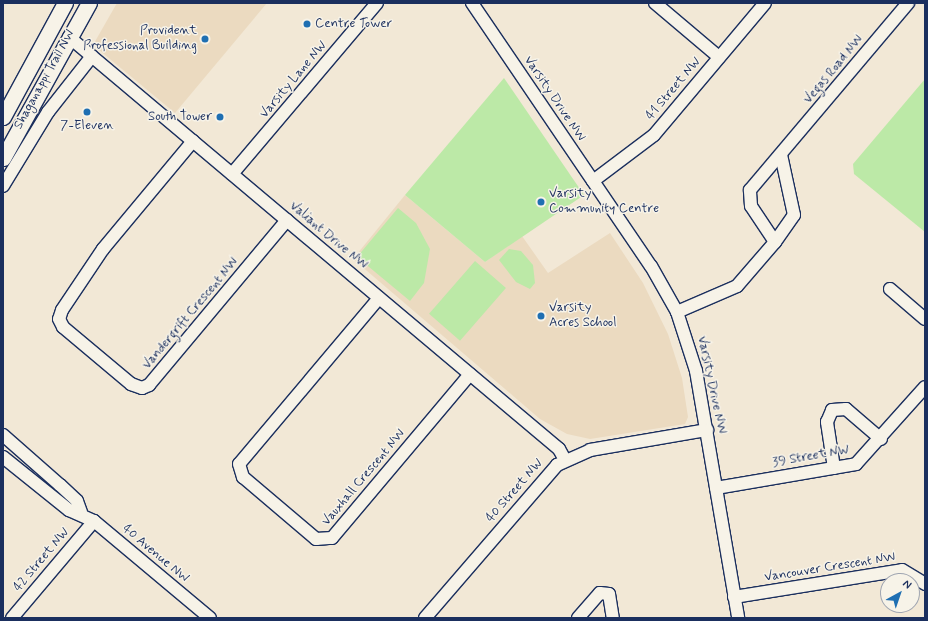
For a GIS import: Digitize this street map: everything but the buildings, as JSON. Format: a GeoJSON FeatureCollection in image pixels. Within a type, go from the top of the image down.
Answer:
{"type":"FeatureCollection","features":[{"type":"Feature","properties":{"kind":"main road","name":"Shaganappi Trail NW"},"geometry":{"type":"LineString","coordinates":[[3,118],[65,3]]}},
{"type":"Feature","properties":{"kind":"main road"},"geometry":{"type":"LineString","coordinates":[[69,37],[66,26],[76,3]]}},
{"type":"Feature","properties":{"kind":"main road","name":"Shaganappi Trail NW"},"geometry":{"type":"LineString","coordinates":[[3,158],[88,3]]}},
{"type":"Feature","properties":{"kind":"street","name":"Varsity Lane NW"},"geometry":{"type":"LineString","coordinates":[[232,174],[377,3]]}},
{"type":"Feature","properties":{"kind":"street","name":"Varsity Drive NW"},"geometry":{"type":"LineString","coordinates":[[472,3],[651,266],[677,312],[696,371],[738,618]]}},
{"type":"Feature","properties":{"kind":"street"},"geometry":{"type":"LineString","coordinates":[[655,3],[719,57]]}},
{"type":"Feature","properties":{"kind":"street","name":"41 Street NW"},"geometry":{"type":"LineString","coordinates":[[593,180],[646,143],[765,3]]}},
{"type":"Feature","properties":{"kind":"street","name":"Vegas Road NW"},"geometry":{"type":"LineString","coordinates":[[775,242],[748,198],[752,187],[781,155],[908,3]]}},
{"type":"Feature","properties":{"kind":"street","name":"Valiant Drive NW"},"geometry":{"type":"LineString","coordinates":[[69,37],[559,449],[565,460]]}},
{"type":"Feature","properties":{"kind":"street"},"geometry":{"type":"LineString","coordinates":[[3,186],[48,112],[92,56]]}},
{"type":"Feature","properties":{"kind":"street","name":"Vandergrift Crescent NW"},"geometry":{"type":"LineString","coordinates":[[193,141],[103,249],[62,310],[59,319],[63,327],[131,384],[142,388],[149,385],[287,220]]}},
{"type":"Feature","properties":{"kind":"street"},"geometry":{"type":"LineString","coordinates":[[677,312],[733,289],[775,242],[794,215],[781,155]]}},
{"type":"Feature","properties":{"kind":"street"},"geometry":{"type":"LineString","coordinates":[[890,289],[925,319]]}},
{"type":"Feature","properties":{"kind":"street","name":"Vauxhall Crescent NW"},"geometry":{"type":"LineString","coordinates":[[379,298],[239,464],[243,477],[316,539],[332,538],[470,374]]}},
{"type":"Feature","properties":{"kind":"street","name":"39 Street NW"},"geometry":{"type":"LineString","coordinates":[[716,488],[834,468],[860,462],[925,387]]}},
{"type":"Feature","properties":{"kind":"street"},"geometry":{"type":"LineString","coordinates":[[834,468],[827,422],[832,410],[846,410],[881,439]]}},
{"type":"Feature","properties":{"kind":"street","name":"40 Street NW"},"geometry":{"type":"LineString","coordinates":[[425,618],[546,474],[565,460],[590,450],[707,430]]}},
{"type":"Feature","properties":{"kind":"street","name":"40 Avenue NW"},"geometry":{"type":"LineString","coordinates":[[3,435],[66,490],[81,512],[94,521],[210,618]]}},
{"type":"Feature","properties":{"kind":"street","name":"40 Avenue NW"},"geometry":{"type":"LineString","coordinates":[[3,457],[69,510],[81,512]]}},
{"type":"Feature","properties":{"kind":"street","name":"42 Street NW"},"geometry":{"type":"LineString","coordinates":[[12,618],[94,521]]}},
{"type":"Feature","properties":{"kind":"street","name":"Vancouver Crescent NW"},"geometry":{"type":"LineString","coordinates":[[734,597],[902,570],[925,584]]}},
{"type":"Feature","properties":{"kind":"street"},"geometry":{"type":"LineString","coordinates":[[578,618],[600,592],[609,594],[613,618]]}},
{"type":"Feature","properties":{"kind":"shaded area"},"geometry":{"type":"Polygon","coordinates":[[[117,3],[267,3],[175,113],[93,45],[117,3]]]}},
{"type":"Feature","properties":{"kind":"shaded area","name":"Varsity Acres School"},"geometry":{"type":"Polygon","coordinates":[[[405,195],[485,262],[522,236],[548,273],[610,233],[643,283],[668,334],[682,378],[688,417],[685,424],[590,439],[567,434],[540,419],[353,259],[405,195]]]}},
{"type":"Feature","properties":{"kind":"green space"},"geometry":{"type":"Polygon","coordinates":[[[504,78],[584,195],[485,262],[405,195],[504,78]]]}},
{"type":"Feature","properties":{"kind":"green space"},"geometry":{"type":"Polygon","coordinates":[[[925,79],[925,232],[854,174],[853,164],[925,79]]]}},
{"type":"Feature","properties":{"kind":"green space"},"geometry":{"type":"Polygon","coordinates":[[[398,208],[416,223],[430,249],[424,283],[410,301],[357,257],[398,208]]]}},
{"type":"Feature","properties":{"kind":"green space"},"geometry":{"type":"Polygon","coordinates":[[[509,249],[521,251],[533,265],[535,283],[530,289],[516,282],[499,260],[509,249]]]}},
{"type":"Feature","properties":{"kind":"green space"},"geometry":{"type":"Polygon","coordinates":[[[475,261],[506,288],[460,341],[429,314],[475,261]]]}},
{"type":"Feature","properties":{"kind":"place","name":"Centre Tower"},"geometry":{"type":"Point","coordinates":[307,24]}},
{"type":"Feature","properties":{"kind":"place","name":"Provident Professional Building"},"geometry":{"type":"Point","coordinates":[205,39]}},
{"type":"Feature","properties":{"kind":"place","name":"7-Eleven"},"geometry":{"type":"Point","coordinates":[87,112]}},
{"type":"Feature","properties":{"kind":"place","name":"South Tower"},"geometry":{"type":"Point","coordinates":[220,117]}},
{"type":"Feature","properties":{"kind":"place","name":"Varsity Community Centre"},"geometry":{"type":"Point","coordinates":[541,202]}},
{"type":"Feature","properties":{"kind":"place","name":"Varsity Acres School"},"geometry":{"type":"Point","coordinates":[541,316]}}]}
